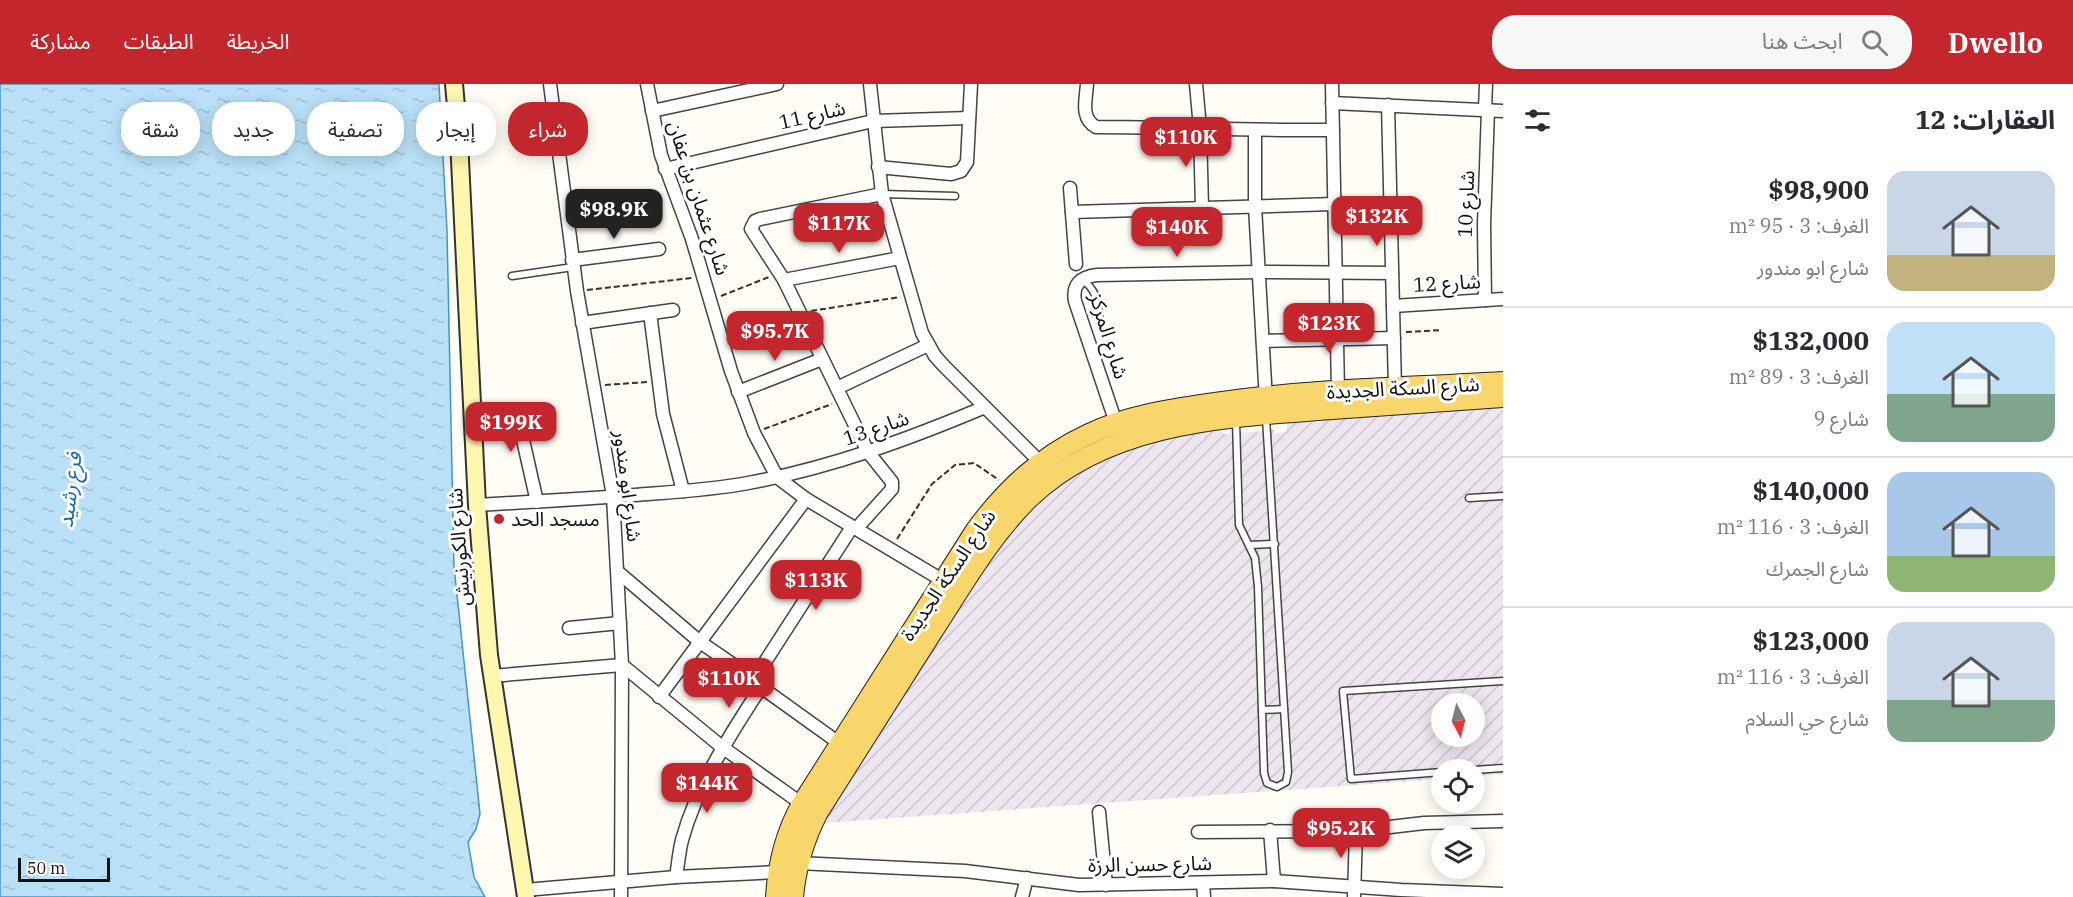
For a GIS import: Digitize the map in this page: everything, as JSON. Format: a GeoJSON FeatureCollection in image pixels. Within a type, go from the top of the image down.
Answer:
{"type":"FeatureCollection","features":[{"type":"Feature","properties":{"kind":"main road","name":"شارع الكورنيش"},"geometry":{"type":"LineString","coordinates":[[454,84],[459,140],[477,505],[491,675],[526,893]]}},
{"type":"Feature","properties":{"kind":"main road","name":"شارع السكة الجديدة"},"geometry":{"type":"LineString","coordinates":[[794,897],[798,863],[818,812],[992,540],[1017,510],[1062,471],[1104,447],[1150,432],[1236,418],[1266,405],[1338,392],[1503,382]]}},
{"type":"Feature","properties":{"kind":"main road","name":"شارع السكة الجديدة"},"geometry":{"type":"LineString","coordinates":[[776,897],[777,872],[786,836],[802,804],[839,743],[976,530],[1011,488],[1041,463],[1065,447],[1116,423],[1170,410],[1503,397]]}},
{"type":"Feature","properties":{"kind":"street","name":"شارع ابو مندور"},"geometry":{"type":"LineString","coordinates":[[550,84],[572,264],[613,496],[622,664],[621,897]]}},
{"type":"Feature","properties":{"kind":"street","name":"شارع عثمان بن عفان"},"geometry":{"type":"LineString","coordinates":[[647,84],[657,141],[712,300],[738,392],[754,433],[777,477],[806,499],[942,580]]}},
{"type":"Feature","properties":{"kind":"street"},"geometry":{"type":"LineString","coordinates":[[870,84],[882,194],[928,345],[944,366],[1041,463]]}},
{"type":"Feature","properties":{"kind":"street"},"geometry":{"type":"LineString","coordinates":[[878,167],[951,174],[961,171],[967,162],[971,84]]}},
{"type":"Feature","properties":{"kind":"street"},"geometry":{"type":"LineString","coordinates":[[1087,84],[1085,116],[1088,123],[1096,127],[1255,131],[1333,129]]}},
{"type":"Feature","properties":{"kind":"street"},"geometry":{"type":"LineString","coordinates":[[1196,84],[1200,128],[1202,208]]}},
{"type":"Feature","properties":{"kind":"street"},"geometry":{"type":"LineString","coordinates":[[1332,84],[1338,392]]}},
{"type":"Feature","properties":{"kind":"street","name":"شارع 10"},"geometry":{"type":"LineString","coordinates":[[1485,300],[1486,84]]}},
{"type":"Feature","properties":{"kind":"street"},"geometry":{"type":"LineString","coordinates":[[652,111],[772,85]]}},
{"type":"Feature","properties":{"kind":"street"},"geometry":{"type":"LineString","coordinates":[[1332,102],[1503,111]]}},
{"type":"Feature","properties":{"kind":"street"},"geometry":{"type":"LineString","coordinates":[[1388,105],[1395,388]]}},
{"type":"Feature","properties":{"kind":"street","name":"شارع 11"},"geometry":{"type":"LineString","coordinates":[[665,168],[873,121],[969,118]]}},
{"type":"Feature","properties":{"kind":"street"},"geometry":{"type":"LineString","coordinates":[[1255,131],[1255,206],[1266,405]]}},
{"type":"Feature","properties":{"kind":"street"},"geometry":{"type":"LineString","coordinates":[[1070,188],[1076,264]]}},
{"type":"Feature","properties":{"kind":"street"},"geometry":{"type":"LineString","coordinates":[[676,877],[681,842],[690,815],[722,747],[758,683],[854,528],[892,489],[893,485],[868,452],[782,276],[752,234],[752,225],[760,219],[882,194]]}},
{"type":"Feature","properties":{"kind":"street"},"geometry":{"type":"LineString","coordinates":[[1072,212],[1334,204]]}},
{"type":"Feature","properties":{"kind":"street"},"geometry":{"type":"LineString","coordinates":[[572,264],[659,249]]}},
{"type":"Feature","properties":{"kind":"street"},"geometry":{"type":"LineString","coordinates":[[782,276],[900,258]]}},
{"type":"Feature","properties":{"kind":"street","name":"شارع المركز"},"geometry":{"type":"LineString","coordinates":[[1116,423],[1073,293],[1081,279],[1097,275],[1258,272],[1392,273]]}},
{"type":"Feature","properties":{"kind":"street","name":"شارع 12"},"geometry":{"type":"LineString","coordinates":[[1393,306],[1503,299]]}},
{"type":"Feature","properties":{"kind":"street"},"geometry":{"type":"LineString","coordinates":[[582,323],[673,310]]}},
{"type":"Feature","properties":{"kind":"street"},"geometry":{"type":"LineString","coordinates":[[650,312],[663,414],[682,491]]}},
{"type":"Feature","properties":{"kind":"street"},"geometry":{"type":"LineString","coordinates":[[1264,341],[1394,335]]}},
{"type":"Feature","properties":{"kind":"street"},"geometry":{"type":"LineString","coordinates":[[837,388],[928,345]]}},
{"type":"Feature","properties":{"kind":"street"},"geometry":{"type":"LineString","coordinates":[[738,392],[822,359]]}},
{"type":"Feature","properties":{"kind":"street","name":"شارع 13"},"geometry":{"type":"LineString","coordinates":[[477,505],[682,491],[777,477],[868,452],[985,407]]}},
{"type":"Feature","properties":{"kind":"street"},"geometry":{"type":"LineString","coordinates":[[472,419],[517,425],[521,431],[537,502]]}},
{"type":"Feature","properties":{"kind":"street"},"geometry":{"type":"LineString","coordinates":[[659,697],[806,499]]}},
{"type":"Feature","properties":{"kind":"street"},"geometry":{"type":"LineString","coordinates":[[618,572],[700,642],[839,743]]}},
{"type":"Feature","properties":{"kind":"street"},"geometry":{"type":"LineString","coordinates":[[569,628],[620,623]]}},
{"type":"Feature","properties":{"kind":"street"},"geometry":{"type":"LineString","coordinates":[[491,675],[622,664],[722,747],[802,804]]}},
{"type":"Feature","properties":{"kind":"street"},"geometry":{"type":"LineString","coordinates":[[1100,812],[1106,885]]}},
{"type":"Feature","properties":{"kind":"street"},"geometry":{"type":"LineString","coordinates":[[1198,832],[1356,831],[1424,824],[1503,821]]}},
{"type":"Feature","properties":{"kind":"street"},"geometry":{"type":"LineString","coordinates":[[1270,830],[1274,881]]}},
{"type":"Feature","properties":{"kind":"street"},"geometry":{"type":"LineString","coordinates":[[1355,892],[1356,831]]}},
{"type":"Feature","properties":{"kind":"street","name":"شارع حسن الرزة"},"geometry":{"type":"LineString","coordinates":[[798,863],[965,871],[1071,885],[1106,885],[1146,891],[1203,883],[1274,881],[1355,892],[1503,894]]}},
{"type":"Feature","properties":{"kind":"street"},"geometry":{"type":"LineString","coordinates":[[526,893],[676,877],[777,872]]}},
{"type":"Feature","properties":{"kind":"street"},"geometry":{"type":"LineString","coordinates":[[1022,897],[1027,878]]}},
{"type":"Feature","properties":{"kind":"street"},"geometry":{"type":"LineString","coordinates":[[1203,883],[1204,897]]}},
{"type":"Feature","properties":{"kind":"lane"},"geometry":{"type":"LineString","coordinates":[[882,194],[955,196]]}},
{"type":"Feature","properties":{"kind":"lane"},"geometry":{"type":"LineString","coordinates":[[512,276],[572,264]]}},
{"type":"Feature","properties":{"kind":"lane"},"geometry":{"type":"LineString","coordinates":[[1081,279],[1096,293],[1100,321]]}},
{"type":"Feature","properties":{"kind":"lane"},"geometry":{"type":"LineString","coordinates":[[1236,418],[1239,525],[1254,558],[1258,587],[1264,773],[1267,783],[1277,787],[1286,782],[1288,772],[1266,405]]}},
{"type":"Feature","properties":{"kind":"lane"},"geometry":{"type":"LineString","coordinates":[[1469,498],[1503,496]]}},
{"type":"Feature","properties":{"kind":"lane"},"geometry":{"type":"LineString","coordinates":[[1250,545],[1275,544]]}},
{"type":"Feature","properties":{"kind":"lane"},"geometry":{"type":"LineString","coordinates":[[1431,773],[1351,779],[1343,691],[1503,681]]}},
{"type":"Feature","properties":{"kind":"lane"},"geometry":{"type":"LineString","coordinates":[[1262,710],[1284,709]]}},
{"type":"Feature","properties":{"kind":"lane"},"geometry":{"type":"LineString","coordinates":[[1485,769],[1503,768]]}},
{"type":"Feature","properties":{"kind":"path"},"geometry":{"type":"LineString","coordinates":[[712,300],[782,276]]}},
{"type":"Feature","properties":{"kind":"path"},"geometry":{"type":"LineString","coordinates":[[577,291],[704,277]]}},
{"type":"Feature","properties":{"kind":"path"},"geometry":{"type":"LineString","coordinates":[[799,313],[911,295]]}},
{"type":"Feature","properties":{"kind":"path"},"geometry":{"type":"LineString","coordinates":[[1394,335],[1442,330]]}},
{"type":"Feature","properties":{"kind":"path"},"geometry":{"type":"LineString","coordinates":[[594,386],[659,381]]}},
{"type":"Feature","properties":{"kind":"path"},"geometry":{"type":"LineString","coordinates":[[754,433],[843,400]]}},
{"type":"Feature","properties":{"kind":"path"},"geometry":{"type":"LineString","coordinates":[[890,550],[932,484],[956,465],[974,463],[1011,488]]}},
{"type":"Feature","properties":{"kind":"shaded area"},"geometry":{"type":"Polygon","coordinates":[[[1503,404],[1503,774],[1485,775],[1485,759],[1431,759],[1431,780],[824,823],[959,600],[1020,523],[1066,479],[1104,456],[1144,440],[1218,426],[1224,434],[1274,430],[1274,434],[1287,431],[1287,423],[1321,422],[1321,416],[1503,404]]]}},
{"type":"Feature","properties":{"kind":"water","name":"فرع رشيد"},"geometry":{"type":"Polygon","coordinates":[[[0,84],[439,84],[440,102],[416,102],[416,156],[443,156],[447,231],[454,566],[480,814],[476,829],[468,842],[474,877],[485,897],[0,897],[0,84]]]}},
{"type":"Feature","properties":{"kind":"place","name":"مسجد الحد"},"geometry":{"type":"Point","coordinates":[499,519]}}]}
